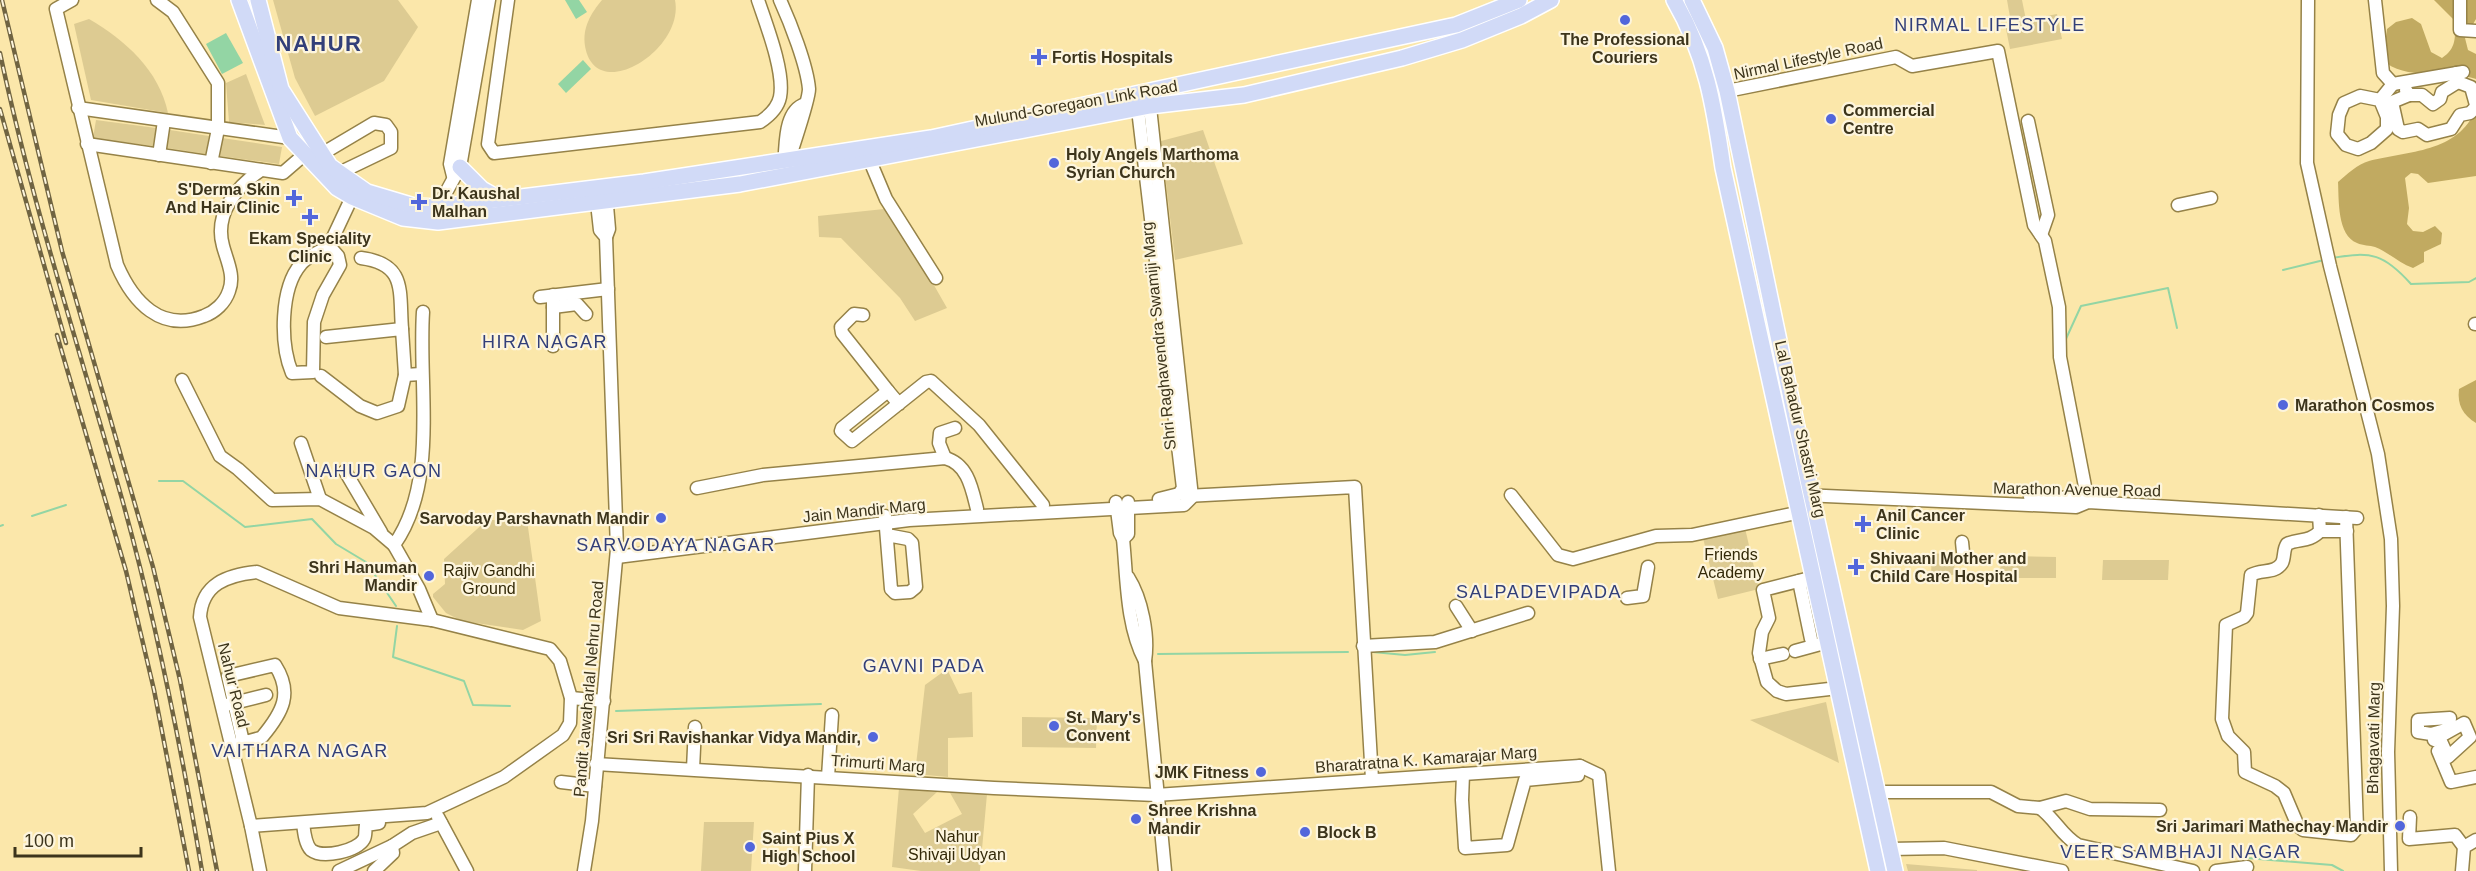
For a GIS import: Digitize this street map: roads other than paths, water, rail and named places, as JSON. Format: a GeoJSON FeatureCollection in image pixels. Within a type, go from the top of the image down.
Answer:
{"type":"FeatureCollection","features":[{"type":"Feature","properties":{"kind":"main road"},"geometry":{"type":"LineString","coordinates":[[239,0],[290,138],[367,192],[438,214],[500,199],[601,194]]}},
{"type":"Feature","properties":{"kind":"main road"},"geometry":{"type":"LineString","coordinates":[[258,0],[281,89],[313,154],[337,188],[352,197],[403,218],[601,194]]}},
{"type":"Feature","properties":{"kind":"main road","name":"Mulund-Goregaon Link Road"},"geometry":{"type":"LineString","coordinates":[[601,194],[740,184],[870,161],[947,140],[1143,101],[1456,25],[1520,0]]}},
{"type":"Feature","properties":{"kind":"main road","name":"Mulund-Goregaon Link Road"},"geometry":{"type":"LineString","coordinates":[[1143,101],[1244,95],[1402,58],[1481,33],[1551,0]]}},
{"type":"Feature","properties":{"kind":"main road","name":"Lal Bahadur Shastri Marg"},"geometry":{"type":"LineString","coordinates":[[1674,0],[1701,54],[1715,114],[1724,168],[1892,859]]}},
{"type":"Feature","properties":{"kind":"main road","name":"Lal Bahadur Shastri Marg"},"geometry":{"type":"LineString","coordinates":[[1692,0],[1715,48],[1727,91],[1804,495],[1801,512],[1878,871]]}},
{"type":"Feature","properties":{"kind":"main road"},"geometry":{"type":"LineString","coordinates":[[1715,114],[1731,111]]}},
{"type":"Feature","properties":{"kind":"main road","name":"Mulund-Goregaon Link Road"},"geometry":{"type":"LineString","coordinates":[[601,194],[787,160],[947,140]]}},
{"type":"Feature","properties":{"kind":"main road"},"geometry":{"type":"LineString","coordinates":[[456,172],[500,199]]}},
{"type":"Feature","properties":{"kind":"street"},"geometry":{"type":"LineString","coordinates":[[72,0],[56,9],[117,265],[126,287],[158,317],[177,322],[192,321],[211,313],[222,304],[229,292],[232,277],[222,243],[222,221],[230,200],[243,182],[261,170]]}},
{"type":"Feature","properties":{"kind":"street"},"geometry":{"type":"LineString","coordinates":[[157,0],[173,12],[218,83],[218,129],[211,163]]}},
{"type":"Feature","properties":{"kind":"street"},"geometry":{"type":"LineString","coordinates":[[438,214],[456,172],[477,32],[478,0]]}},
{"type":"Feature","properties":{"kind":"street"},"geometry":{"type":"LineString","coordinates":[[477,32],[489,0]]}},
{"type":"Feature","properties":{"kind":"street"},"geometry":{"type":"LineString","coordinates":[[508,0],[488,144],[494,153],[760,122],[774,109],[781,92],[773,46],[758,0]]}},
{"type":"Feature","properties":{"kind":"street"},"geometry":{"type":"LineString","coordinates":[[780,0],[808,88],[804,104],[805,110],[787,160]]}},
{"type":"Feature","properties":{"kind":"street","name":"Bhagavati Marg"},"geometry":{"type":"LineString","coordinates":[[2308,0],[2307,163],[2328,259],[2378,454],[2391,539],[2393,606],[2388,752],[2391,871]]}},
{"type":"Feature","properties":{"kind":"street"},"geometry":{"type":"LineString","coordinates":[[2375,0],[2383,73],[2409,95]]}},
{"type":"Feature","properties":{"kind":"street"},"geometry":{"type":"LineString","coordinates":[[2460,0],[2460,30],[2476,31]]}},
{"type":"Feature","properties":{"kind":"street","name":"Nirmal Lifestyle Road"},"geometry":{"type":"LineString","coordinates":[[1727,91],[1896,57],[1912,66],[1998,51],[2034,225],[2041,235]]}},
{"type":"Feature","properties":{"kind":"street"},"geometry":{"type":"LineString","coordinates":[[2380,100],[2397,84],[2459,76],[2471,87],[2476,106],[2470,113],[2460,116],[2451,129],[2427,135],[2418,129],[2403,132],[2398,129],[2392,102],[2409,95],[2422,95],[2433,104],[2459,76]]}},
{"type":"Feature","properties":{"kind":"street"},"geometry":{"type":"LineString","coordinates":[[2360,96],[2380,100],[2387,117],[2386,129],[2371,143],[2358,149],[2346,145],[2337,134],[2339,115],[2344,103],[2360,96]]}},
{"type":"Feature","properties":{"kind":"street","name":"Shri Raghavendra Swamiji Marg"},"geometry":{"type":"LineString","coordinates":[[1143,101],[1180,425],[1192,497]]}},
{"type":"Feature","properties":{"kind":"street"},"geometry":{"type":"LineString","coordinates":[[78,108],[290,138]]}},
{"type":"Feature","properties":{"kind":"street"},"geometry":{"type":"LineString","coordinates":[[159,155],[164,121]]}},
{"type":"Feature","properties":{"kind":"street"},"geometry":{"type":"LineString","coordinates":[[2028,121],[2048,215],[2041,235],[2045,241],[2059,307],[2060,357],[2086,502]]}},
{"type":"Feature","properties":{"kind":"street"},"geometry":{"type":"LineString","coordinates":[[87,144],[284,173],[313,154],[374,123],[386,125],[391,132],[392,148],[339,173]]}},
{"type":"Feature","properties":{"kind":"street"},"geometry":{"type":"LineString","coordinates":[[870,161],[886,199],[936,278]]}},
{"type":"Feature","properties":{"kind":"street","name":"Pandit Jawaharlal Nehru Road"},"geometry":{"type":"LineString","coordinates":[[584,871],[604,701],[617,553],[606,237],[609,230],[601,194]]}},
{"type":"Feature","properties":{"kind":"street"},"geometry":{"type":"LineString","coordinates":[[329,246],[338,256],[340,265],[323,296],[314,322],[313,372],[292,373],[287,362],[284,334],[289,281],[302,262],[329,246],[352,197]]}},
{"type":"Feature","properties":{"kind":"street"},"geometry":{"type":"LineString","coordinates":[[2178,205],[2211,198]]}},
{"type":"Feature","properties":{"kind":"street"},"geometry":{"type":"LineString","coordinates":[[321,376],[360,406],[377,413],[398,405],[405,375],[398,278],[388,264],[361,258]]}},
{"type":"Feature","properties":{"kind":"street"},"geometry":{"type":"LineString","coordinates":[[540,297],[553,301],[577,299],[608,289]]}},
{"type":"Feature","properties":{"kind":"street"},"geometry":{"type":"LineString","coordinates":[[577,299],[586,314]]}},
{"type":"Feature","properties":{"kind":"street"},"geometry":{"type":"LineString","coordinates":[[553,301],[553,346]]}},
{"type":"Feature","properties":{"kind":"street"},"geometry":{"type":"LineString","coordinates":[[394,545],[403,532],[412,510],[423,455],[421,374],[423,312]]}},
{"type":"Feature","properties":{"kind":"street"},"geometry":{"type":"LineString","coordinates":[[863,315],[851,316],[841,327],[842,333],[899,404]]}},
{"type":"Feature","properties":{"kind":"street"},"geometry":{"type":"LineString","coordinates":[[326,337],[402,329]]}},
{"type":"Feature","properties":{"kind":"street"},"geometry":{"type":"LineString","coordinates":[[405,375],[421,374]]}},
{"type":"Feature","properties":{"kind":"street"},"geometry":{"type":"LineString","coordinates":[[182,380],[220,456],[272,500],[320,499],[383,536],[394,545],[419,589],[432,620]]}},
{"type":"Feature","properties":{"kind":"street"},"geometry":{"type":"LineString","coordinates":[[888,391],[842,428],[841,431],[847,439],[852,441],[926,381],[935,383],[981,427],[1051,507]]}},
{"type":"Feature","properties":{"kind":"street","name":"Shri Raghavendra Swamiji Marg"},"geometry":{"type":"LineString","coordinates":[[1179,494],[1183,488],[1180,425]]}},
{"type":"Feature","properties":{"kind":"street"},"geometry":{"type":"LineString","coordinates":[[945,458],[939,443],[940,434],[955,428]]}},
{"type":"Feature","properties":{"kind":"street"},"geometry":{"type":"LineString","coordinates":[[301,443],[320,499]]}},
{"type":"Feature","properties":{"kind":"street"},"geometry":{"type":"LineString","coordinates":[[697,488],[763,475],[945,458],[953,460],[966,474],[985,511]]}},
{"type":"Feature","properties":{"kind":"street"},"geometry":{"type":"LineString","coordinates":[[345,471],[383,536]]}},
{"type":"Feature","properties":{"kind":"street"},"geometry":{"type":"LineString","coordinates":[[1160,503],[1179,494],[1192,497],[1355,487],[1372,779]]}},
{"type":"Feature","properties":{"kind":"street"},"geometry":{"type":"LineString","coordinates":[[1511,495],[1558,555],[1573,559],[1656,536],[1692,535],[1801,512]]}},
{"type":"Feature","properties":{"kind":"street","name":"Marathon Avenue Road"},"geometry":{"type":"LineString","coordinates":[[1804,495],[1930,499],[1940,495],[2076,498],[2086,502],[2352,517],[2347,531]]}},
{"type":"Feature","properties":{"kind":"street"},"geometry":{"type":"LineString","coordinates":[[1165,871],[1145,661],[1139,649],[1137,621],[1127,592],[1128,577],[1124,539],[1128,534],[1122,505],[1160,503],[1184,505],[1192,497]]}},
{"type":"Feature","properties":{"kind":"street","name":"Jain Mandir Marg"},"geometry":{"type":"LineString","coordinates":[[617,553],[805,530],[886,525],[922,516],[1051,507],[1122,505]]}},
{"type":"Feature","properties":{"kind":"street"},"geometry":{"type":"LineString","coordinates":[[2319,515],[2320,531]]}},
{"type":"Feature","properties":{"kind":"street"},"geometry":{"type":"LineString","coordinates":[[886,525],[912,543],[916,587],[910,591],[895,593],[891,589],[886,525]]}},
{"type":"Feature","properties":{"kind":"street"},"geometry":{"type":"LineString","coordinates":[[2320,531],[2347,531],[2357,828],[2351,835],[2309,832],[2298,826],[2284,794],[2275,786],[2245,772],[2244,752],[2228,736],[2222,719],[2224,629],[2229,622],[2240,619],[2247,613],[2251,575],[2256,572],[2275,570],[2281,564],[2287,544],[2312,539],[2320,531]]}},
{"type":"Feature","properties":{"kind":"street"},"geometry":{"type":"LineString","coordinates":[[1627,598],[1643,596],[1648,567]]}},
{"type":"Feature","properties":{"kind":"street","name":"Nahur Road"},"geometry":{"type":"LineString","coordinates":[[257,572],[339,608],[432,620],[550,649],[560,661],[570,698],[570,723],[563,735],[504,777],[435,812],[380,821],[251,826],[228,705],[200,617],[201,600],[209,590],[238,574],[257,572]]}},
{"type":"Feature","properties":{"kind":"street"},"geometry":{"type":"LineString","coordinates":[[1815,577],[1763,590],[1768,618],[1762,632],[1760,659],[1764,677],[1778,691],[1786,694],[1838,688]]}},
{"type":"Feature","properties":{"kind":"street"},"geometry":{"type":"LineString","coordinates":[[1799,581],[1811,639]]}},
{"type":"Feature","properties":{"kind":"street"},"geometry":{"type":"LineString","coordinates":[[1456,606],[1472,630]]}},
{"type":"Feature","properties":{"kind":"street"},"geometry":{"type":"LineString","coordinates":[[1363,646],[1435,642],[1528,613]]}},
{"type":"Feature","properties":{"kind":"street"},"geometry":{"type":"LineString","coordinates":[[1760,659],[1828,642]]}},
{"type":"Feature","properties":{"kind":"street"},"geometry":{"type":"LineString","coordinates":[[237,744],[264,735],[284,703],[284,690],[275,664],[228,676],[228,705],[266,695]]}},
{"type":"Feature","properties":{"kind":"street"},"geometry":{"type":"LineString","coordinates":[[570,698],[604,701]]}},
{"type":"Feature","properties":{"kind":"street"},"geometry":{"type":"LineString","coordinates":[[828,777],[832,715]]}},
{"type":"Feature","properties":{"kind":"street"},"geometry":{"type":"LineString","coordinates":[[693,769],[694,727]]}},
{"type":"Feature","properties":{"kind":"street"},"geometry":{"type":"LineString","coordinates":[[2435,737],[2451,782],[2476,777]]}},
{"type":"Feature","properties":{"kind":"street","name":"Trimurti Marg"},"geometry":{"type":"LineString","coordinates":[[596,764],[994,788],[1156,795]]}},
{"type":"Feature","properties":{"kind":"street"},"geometry":{"type":"LineString","coordinates":[[1463,774],[1465,848],[1507,845],[1525,780],[1578,775],[1580,766],[1599,775],[1609,871]]}},
{"type":"Feature","properties":{"kind":"street","name":"Bharatratna K. Kamarajar Marg"},"geometry":{"type":"LineString","coordinates":[[1156,795],[1580,766]]}},
{"type":"Feature","properties":{"kind":"street"},"geometry":{"type":"LineString","coordinates":[[805,871],[808,775]]}},
{"type":"Feature","properties":{"kind":"street"},"geometry":{"type":"LineString","coordinates":[[561,782],[595,786]]}},
{"type":"Feature","properties":{"kind":"street"},"geometry":{"type":"LineString","coordinates":[[1876,792],[1990,792],[2018,806],[2040,808],[2066,801],[2090,809],[2160,810]]}},
{"type":"Feature","properties":{"kind":"street"},"geometry":{"type":"LineString","coordinates":[[2040,808],[2048,814],[2068,840],[2078,845],[2193,871]]}},
{"type":"Feature","properties":{"kind":"street"},"geometry":{"type":"LineString","coordinates":[[435,812],[467,871]]}},
{"type":"Feature","properties":{"kind":"street"},"geometry":{"type":"LineString","coordinates":[[2410,817],[2409,839],[2455,835],[2464,847],[2462,871]]}},
{"type":"Feature","properties":{"kind":"street"},"geometry":{"type":"LineString","coordinates":[[303,823],[309,847],[314,851],[329,854],[339,853],[362,842],[366,825],[380,821]]}},
{"type":"Feature","properties":{"kind":"street"},"geometry":{"type":"LineString","coordinates":[[339,871],[392,846],[412,833],[441,823]]}},
{"type":"Feature","properties":{"kind":"street"},"geometry":{"type":"LineString","coordinates":[[251,826],[260,871]]}},
{"type":"Feature","properties":{"kind":"street"},"geometry":{"type":"LineString","coordinates":[[2464,847],[2476,840]]}},
{"type":"Feature","properties":{"kind":"street"},"geometry":{"type":"LineString","coordinates":[[374,871],[393,853],[392,846]]}},
{"type":"Feature","properties":{"kind":"street"},"geometry":{"type":"LineString","coordinates":[[1892,859],[1940,850],[1986,863],[2062,871]]}},
{"type":"Feature","properties":{"kind":"street"},"geometry":{"type":"LineString","coordinates":[[2026,867],[2044,871]]}},
{"type":"Feature","properties":{"kind":"street"},"geometry":{"type":"LineString","coordinates":[[2216,871],[2247,867]]}},
{"type":"Feature","properties":{"kind":"waterway"},"geometry":{"type":"LineString","coordinates":[[2332,258],[2357,255],[2376,257],[2393,266],[2411,284],[2469,282],[2476,278]]}},
{"type":"Feature","properties":{"kind":"waterway"},"geometry":{"type":"LineString","coordinates":[[2283,270],[2324,260]]}},
{"type":"Feature","properties":{"kind":"waterway"},"geometry":{"type":"LineString","coordinates":[[2065,341],[2081,306],[2168,288],[2177,328]]}},
{"type":"Feature","properties":{"kind":"waterway"},"geometry":{"type":"LineString","coordinates":[[159,481],[183,481],[245,527],[312,519],[336,544],[366,562],[396,606]]}},
{"type":"Feature","properties":{"kind":"waterway"},"geometry":{"type":"LineString","coordinates":[[32,516],[66,505]]}},
{"type":"Feature","properties":{"kind":"waterway"},"geometry":{"type":"LineString","coordinates":[[397,626],[393,657],[464,681],[473,705],[510,706]]}},
{"type":"Feature","properties":{"kind":"waterway"},"geometry":{"type":"LineString","coordinates":[[1158,654],[1348,652]]}},
{"type":"Feature","properties":{"kind":"waterway"},"geometry":{"type":"LineString","coordinates":[[1373,652],[1405,655],[1435,652]]}},
{"type":"Feature","properties":{"kind":"waterway"},"geometry":{"type":"LineString","coordinates":[[616,711],[821,704]]}},
{"type":"Feature","properties":{"kind":"waterway"},"geometry":{"type":"LineString","coordinates":[[574,706],[598,709]]}},
{"type":"Feature","properties":{"kind":"waterway"},"geometry":{"type":"LineString","coordinates":[[2247,858],[2332,865],[2343,871]]}},
{"type":"Feature","properties":{"kind":"railway"},"geometry":{"type":"LineString","coordinates":[[2,0],[62,251],[153,567],[180,680],[217,871]]}},
{"type":"Feature","properties":{"kind":"railway"},"geometry":{"type":"LineString","coordinates":[[0,53],[57,277],[122,499],[146,591],[176,731],[202,871]]}},
{"type":"Feature","properties":{"kind":"railway"},"geometry":{"type":"LineString","coordinates":[[0,109],[66,343]]}},
{"type":"Feature","properties":{"kind":"railway"},"geometry":{"type":"LineString","coordinates":[[57,335],[126,571],[154,690],[189,871]]}},
{"type":"Feature","properties":{"kind":"place","name":"The Professional Couriers"},"geometry":{"type":"Point","coordinates":[1625,20]}},
{"type":"Feature","properties":{"kind":"place","name":"Fortis Hospitals"},"geometry":{"type":"Point","coordinates":[1039,57]}},
{"type":"Feature","properties":{"kind":"place","name":"Commercial Centre"},"geometry":{"type":"Point","coordinates":[1831,119]}},
{"type":"Feature","properties":{"kind":"place","name":"Holy Angels Marthoma Syrian Church"},"geometry":{"type":"Point","coordinates":[1054,163]}},
{"type":"Feature","properties":{"kind":"place","name":"S'Derma Skin And Hair Clinic"},"geometry":{"type":"Point","coordinates":[294,198]}},
{"type":"Feature","properties":{"kind":"place","name":"Dr. Kaushal Malhan"},"geometry":{"type":"Point","coordinates":[419,202]}},
{"type":"Feature","properties":{"kind":"place","name":"Ekam Speciality Clinic"},"geometry":{"type":"Point","coordinates":[310,217]}},
{"type":"Feature","properties":{"kind":"place","name":"Marathon Cosmos"},"geometry":{"type":"Point","coordinates":[2283,405]}},
{"type":"Feature","properties":{"kind":"place","name":"Sarvoday Parshavnath Mandir"},"geometry":{"type":"Point","coordinates":[661,518]}},
{"type":"Feature","properties":{"kind":"place","name":"Anil Cancer Clinic"},"geometry":{"type":"Point","coordinates":[1863,524]}},
{"type":"Feature","properties":{"kind":"place","name":"Shivaani Mother and Child Care Hospital"},"geometry":{"type":"Point","coordinates":[1856,567]}},
{"type":"Feature","properties":{"kind":"place","name":"Shri Hanuman Mandir"},"geometry":{"type":"Point","coordinates":[429,576]}},
{"type":"Feature","properties":{"kind":"place","name":"St. Mary's Convent"},"geometry":{"type":"Point","coordinates":[1054,726]}},
{"type":"Feature","properties":{"kind":"place","name":"Sri Sri Ravishankar Vidya Mandir,"},"geometry":{"type":"Point","coordinates":[873,737]}},
{"type":"Feature","properties":{"kind":"place","name":"JMK Fitness"},"geometry":{"type":"Point","coordinates":[1261,772]}},
{"type":"Feature","properties":{"kind":"place","name":"Shree Krishna Mandir"},"geometry":{"type":"Point","coordinates":[1136,819]}},
{"type":"Feature","properties":{"kind":"place","name":"Sri Jarimari Mathechay Mandir"},"geometry":{"type":"Point","coordinates":[2400,826]}},
{"type":"Feature","properties":{"kind":"place","name":"Block B"},"geometry":{"type":"Point","coordinates":[1305,832]}},
{"type":"Feature","properties":{"kind":"place","name":"Saint Pius X High School"},"geometry":{"type":"Point","coordinates":[750,847]}},
{"type":"Feature","properties":{"kind":"district","name":"NIRMAL LIFESTYLE"},"geometry":{"type":"Point","coordinates":[1990,25]}},
{"type":"Feature","properties":{"kind":"district","name":"NAHUR"},"geometry":{"type":"Point","coordinates":[319,43]}},
{"type":"Feature","properties":{"kind":"district","name":"HIRA NAGAR"},"geometry":{"type":"Point","coordinates":[545,342]}},
{"type":"Feature","properties":{"kind":"district","name":"NAHUR GAON"},"geometry":{"type":"Point","coordinates":[374,471]}},
{"type":"Feature","properties":{"kind":"district","name":"SARVODAYA NAGAR"},"geometry":{"type":"Point","coordinates":[676,545]}},
{"type":"Feature","properties":{"kind":"district","name":"SALPADEVIPADA"},"geometry":{"type":"Point","coordinates":[1539,592]}},
{"type":"Feature","properties":{"kind":"district","name":"GAVNI PADA"},"geometry":{"type":"Point","coordinates":[924,666]}},
{"type":"Feature","properties":{"kind":"district","name":"VAITHARA NAGAR"},"geometry":{"type":"Point","coordinates":[300,751]}},
{"type":"Feature","properties":{"kind":"district","name":"VEER SAMBHAJI NAGAR"},"geometry":{"type":"Point","coordinates":[2181,852]}},
{"type":"Feature","properties":{"kind":"park label","name":"Friends Academy"},"geometry":{"type":"Point","coordinates":[1731,563]}},
{"type":"Feature","properties":{"kind":"park label","name":"Rajiv Gandhi Ground"},"geometry":{"type":"Point","coordinates":[489,579]}},
{"type":"Feature","properties":{"kind":"park label","name":"Nahur Shivaji Udyan"},"geometry":{"type":"Point","coordinates":[957,845]}}]}
